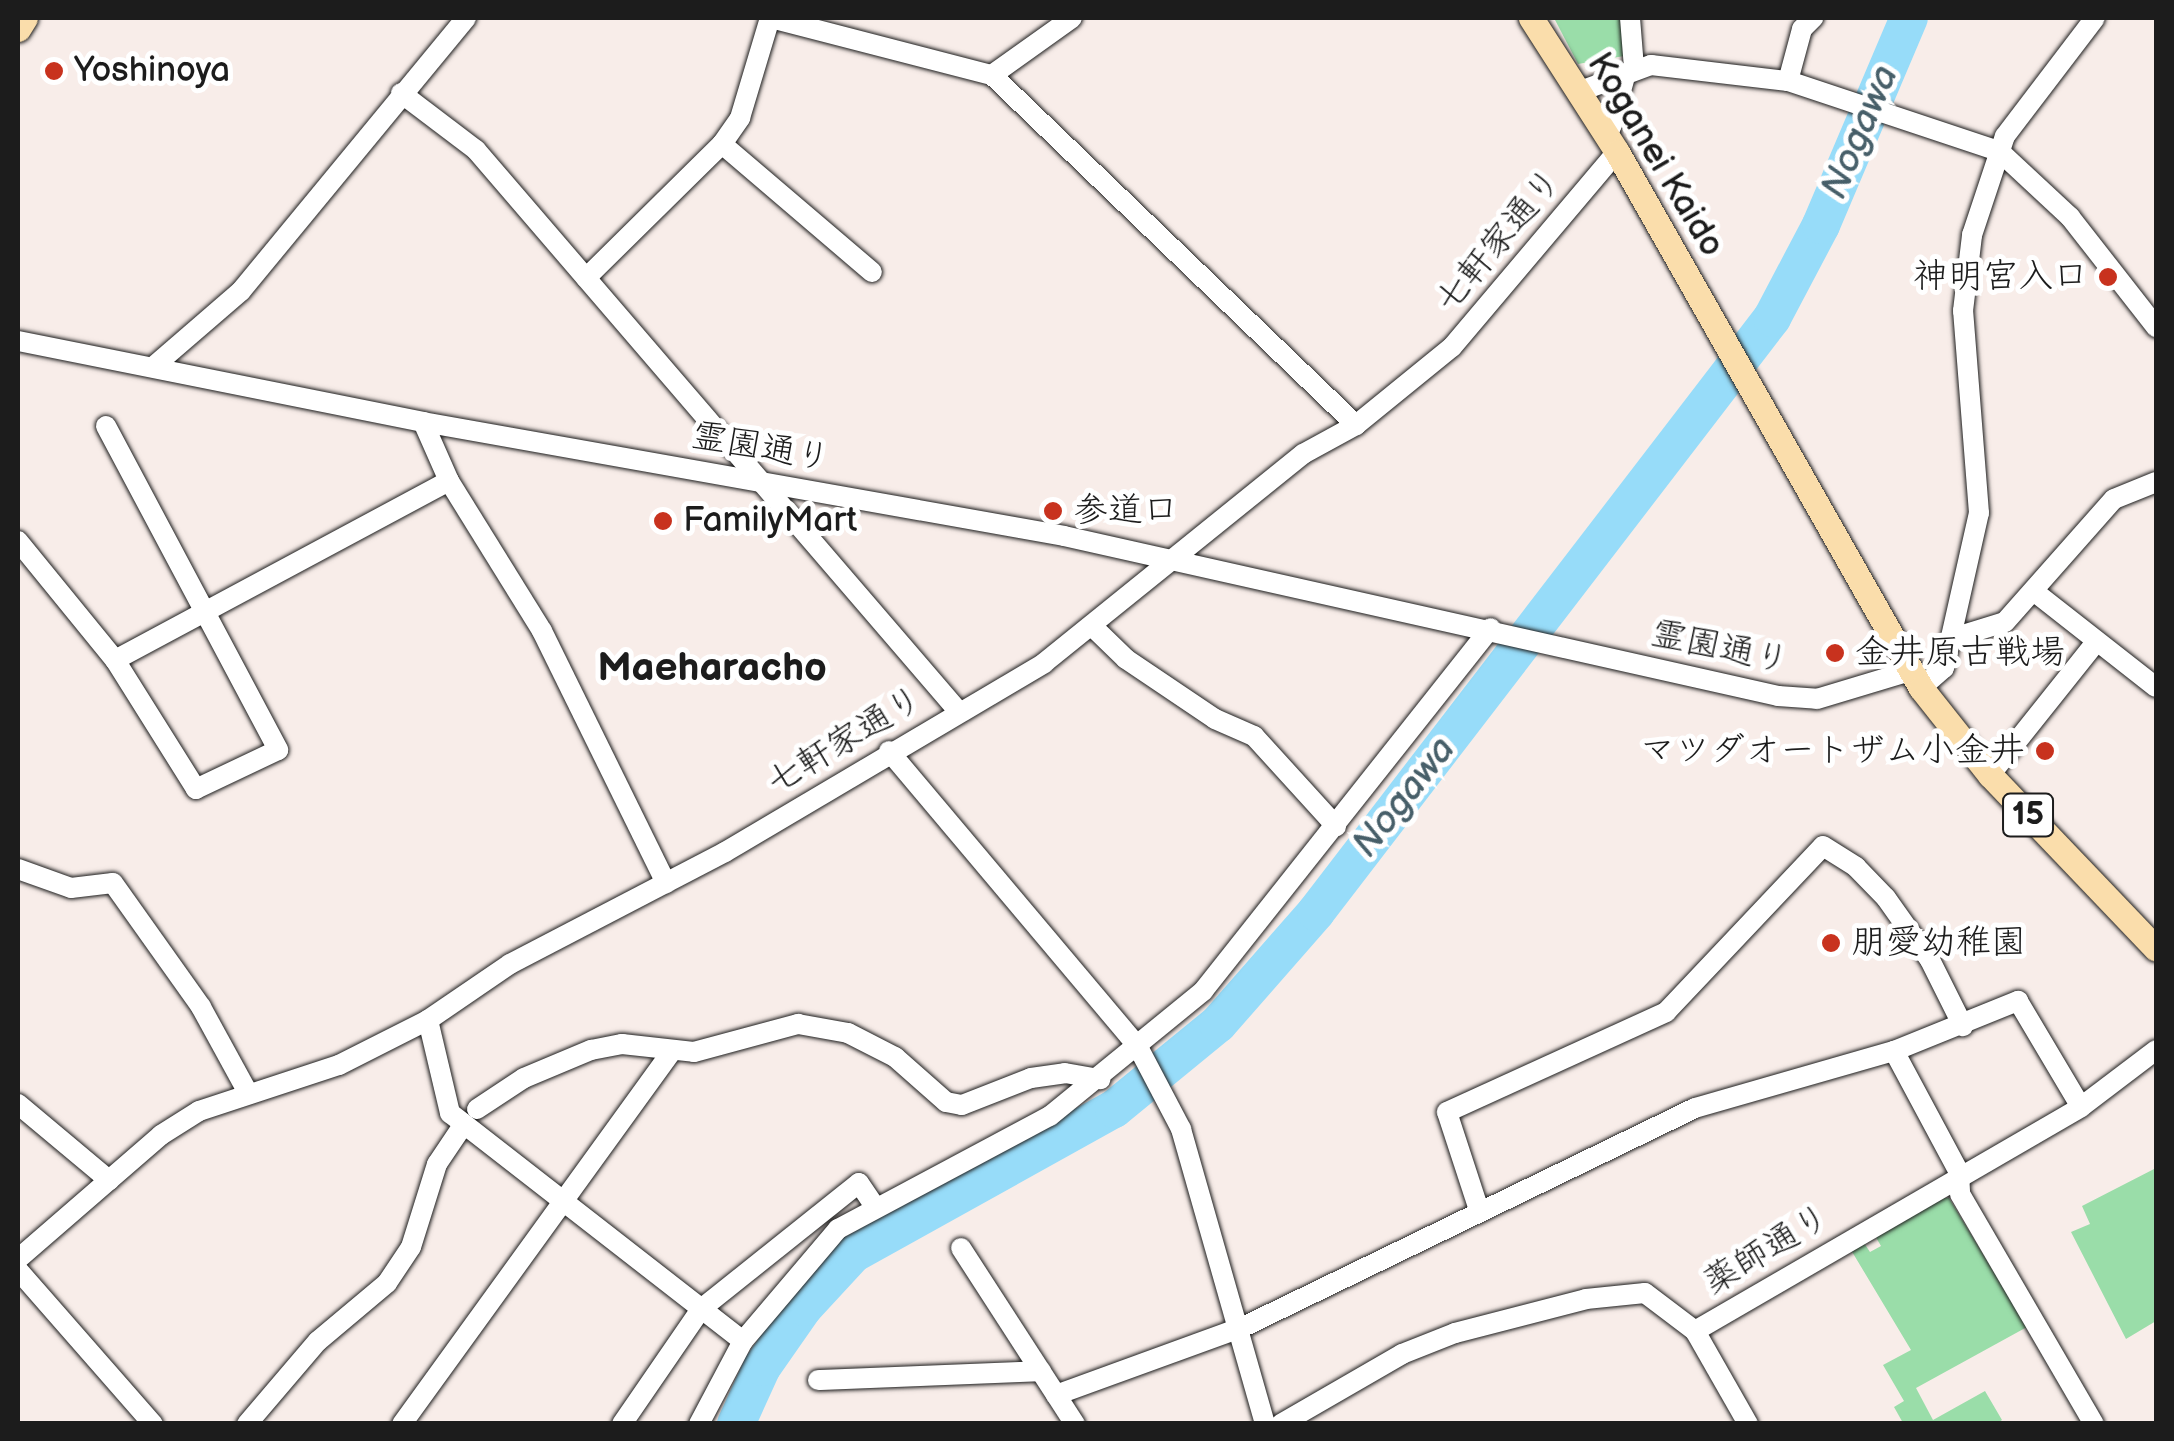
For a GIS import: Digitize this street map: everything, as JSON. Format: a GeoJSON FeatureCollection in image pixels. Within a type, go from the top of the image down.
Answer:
{"type":"FeatureCollection","features":[{"type":"Feature","properties":{"kind":"main road"},"geometry":{"type":"LineString","coordinates":[[18,29],[25,18]]}},
{"type":"Feature","properties":{"kind":"main road","name":"Koganei Kaido"},"geometry":{"type":"LineString","coordinates":[[1530,18],[1610,142],[1768,414],[1915,679]]}},
{"type":"Feature","properties":{"kind":"main road","name":"15"},"geometry":{"type":"LineString","coordinates":[[1915,679],[1990,775],[2156,949]]}},
{"type":"Feature","properties":{"kind":"street"},"geometry":{"type":"LineString","coordinates":[[152,368],[242,291],[466,18]]}},
{"type":"Feature","properties":{"kind":"street"},"geometry":{"type":"LineString","coordinates":[[586,278],[722,144],[740,118],[771,18],[970,75],[992,75],[1072,18]]}},
{"type":"Feature","properties":{"kind":"street","name":"七軒家通り"},"geometry":{"type":"LineString","coordinates":[[18,1259],[174,1127],[247,1091],[339,1065],[428,1020],[510,964],[666,884],[1044,664],[1303,454],[1356,425],[1491,308],[1514,269],[1610,142],[1630,70],[1630,18]]}},
{"type":"Feature","properties":{"kind":"street"},"geometry":{"type":"LineString","coordinates":[[1788,81],[1802,29],[1813,18]]}},
{"type":"Feature","properties":{"kind":"street"},"geometry":{"type":"LineString","coordinates":[[1915,679],[1944,668],[1979,513],[1963,312],[1972,235],[1999,151],[2095,18]]}},
{"type":"Feature","properties":{"kind":"street"},"geometry":{"type":"LineString","coordinates":[[1578,92],[1630,70],[1677,66],[1788,81],[1999,151],[2070,217],[2156,327]]}},
{"type":"Feature","properties":{"kind":"street"},"geometry":{"type":"LineString","coordinates":[[992,75],[1356,425]]}},
{"type":"Feature","properties":{"kind":"street"},"geometry":{"type":"LineString","coordinates":[[402,92],[476,150],[958,712]]}},
{"type":"Feature","properties":{"kind":"street"},"geometry":{"type":"LineString","coordinates":[[722,144],[872,272]]}},
{"type":"Feature","properties":{"kind":"street","name":"霊園通り"},"geometry":{"type":"LineString","coordinates":[[18,340],[423,422],[1170,560],[1491,628],[1574,650],[1817,699],[1915,679]]}},
{"type":"Feature","properties":{"kind":"street"},"geometry":{"type":"LineString","coordinates":[[423,422],[449,482],[529,616],[542,631],[666,884]]}},
{"type":"Feature","properties":{"kind":"street"},"geometry":{"type":"LineString","coordinates":[[18,540],[114,660],[196,788],[278,750],[106,426]]}},
{"type":"Feature","properties":{"kind":"street"},"geometry":{"type":"LineString","coordinates":[[114,660],[449,482]]}},
{"type":"Feature","properties":{"kind":"street"},"geometry":{"type":"LineString","coordinates":[[1953,638],[2005,622],[2036,593],[2114,500],[2156,482]]}},
{"type":"Feature","properties":{"kind":"street"},"geometry":{"type":"LineString","coordinates":[[2036,593],[2156,687]]}},
{"type":"Feature","properties":{"kind":"street"},"geometry":{"type":"LineString","coordinates":[[1092,626],[1126,658],[1216,720],[1254,736],[1336,826]]}},
{"type":"Feature","properties":{"kind":"street"},"geometry":{"type":"LineString","coordinates":[[699,1424],[743,1341],[801,1268],[874,1205],[1050,1116],[1203,991],[1491,628]]}},
{"type":"Feature","properties":{"kind":"street"},"geometry":{"type":"LineString","coordinates":[[1990,775],[2097,641]]}},
{"type":"Feature","properties":{"kind":"street"},"geometry":{"type":"LineString","coordinates":[[889,751],[1138,1047],[1178,1123],[1242,1327],[1266,1424]]}},
{"type":"Feature","properties":{"kind":"street"},"geometry":{"type":"LineString","coordinates":[[1480,1210],[1447,1112],[1666,1012],[1822,846],[1856,867],[1886,898],[1930,960],[1963,1026]]}},
{"type":"Feature","properties":{"kind":"street"},"geometry":{"type":"LineString","coordinates":[[18,890],[26,872],[71,888],[113,883],[201,1007],[247,1091]]}},
{"type":"Feature","properties":{"kind":"street"},"geometry":{"type":"LineString","coordinates":[[1056,1395],[1242,1327],[1695,1108],[1894,1051],[2018,1001],[2081,1108]]}},
{"type":"Feature","properties":{"kind":"street"},"geometry":{"type":"LineString","coordinates":[[428,1020],[450,1112],[471,1116],[563,1202],[743,1341]]}},
{"type":"Feature","properties":{"kind":"street"},"geometry":{"type":"LineString","coordinates":[[247,1424],[318,1341],[387,1282],[412,1247],[437,1164],[471,1116],[524,1078],[591,1050],[622,1044],[672,1053],[798,1024],[848,1033],[894,1057],[946,1102],[962,1106],[1031,1078],[1100,1078]]}},
{"type":"Feature","properties":{"kind":"street","name":"薬師通り"},"geometry":{"type":"LineString","coordinates":[[1281,1424],[1402,1354],[1586,1299],[1645,1293],[1695,1331],[2081,1108],[2156,1050]]}},
{"type":"Feature","properties":{"kind":"street"},"geometry":{"type":"LineString","coordinates":[[1894,1051],[1958,1180],[1960,1194],[2094,1424]]}},
{"type":"Feature","properties":{"kind":"street"},"geometry":{"type":"LineString","coordinates":[[402,1424],[672,1053]]}},
{"type":"Feature","properties":{"kind":"street"},"geometry":{"type":"LineString","coordinates":[[18,1104],[110,1180]]}},
{"type":"Feature","properties":{"kind":"street"},"geometry":{"type":"LineString","coordinates":[[622,1424],[702,1309],[859,1182],[874,1205]]}},
{"type":"Feature","properties":{"kind":"street"},"geometry":{"type":"LineString","coordinates":[[961,1248],[1075,1424]]}},
{"type":"Feature","properties":{"kind":"street"},"geometry":{"type":"LineString","coordinates":[[18,1270],[153,1424]]}},
{"type":"Feature","properties":{"kind":"street"},"geometry":{"type":"LineString","coordinates":[[1695,1331],[1748,1424]]}},
{"type":"Feature","properties":{"kind":"street"},"geometry":{"type":"LineString","coordinates":[[818,1380],[1040,1371]]}},
{"type":"Feature","properties":{"kind":"green space"},"geometry":{"type":"Polygon","coordinates":[[[1554,18],[1622,18],[1624,56],[1578,64],[1554,18]]]}},
{"type":"Feature","properties":{"kind":"green space"},"geometry":{"type":"Polygon","coordinates":[[[2156,1168],[2156,1321],[2126,1339],[2071,1232],[2090,1224],[2082,1206],[2156,1168]]]}},
{"type":"Feature","properties":{"kind":"green space"},"geometry":{"type":"Polygon","coordinates":[[[1937,1198],[1949,1198],[2027,1327],[1916,1388],[1933,1420],[1985,1391],[2002,1420],[1996,1424],[1903,1423],[1894,1407],[1904,1401],[1883,1365],[1911,1350],[1851,1250],[1864,1243],[1870,1252],[1881,1246],[1874,1234],[1937,1198]]]}},
{"type":"Feature","properties":{"kind":"waterway","name":"Nogawa"},"geometry":{"type":"LineString","coordinates":[[736,1424],[762,1367],[804,1307],[853,1254],[1114,1109],[1218,1024],[1316,912],[1772,318],[1821,225],[1909,18]]}},
{"type":"Feature","properties":{"kind":"place","name":"Yoshinoya"},"geometry":{"type":"Point","coordinates":[54,71]}},
{"type":"Feature","properties":{"kind":"place","name":"神明宮入口"},"geometry":{"type":"Point","coordinates":[2108,277]}},
{"type":"Feature","properties":{"kind":"place","name":"参道口"},"geometry":{"type":"Point","coordinates":[1053,511]}},
{"type":"Feature","properties":{"kind":"place","name":"FamilyMart"},"geometry":{"type":"Point","coordinates":[663,521]}},
{"type":"Feature","properties":{"kind":"place","name":"金井原古戦場"},"geometry":{"type":"Point","coordinates":[1835,653]}},
{"type":"Feature","properties":{"kind":"place","name":"マツダオートザム小金井"},"geometry":{"type":"Point","coordinates":[2045,751]}},
{"type":"Feature","properties":{"kind":"place","name":"朋愛幼稚園"},"geometry":{"type":"Point","coordinates":[1831,943]}},
{"type":"Feature","properties":{"kind":"district","name":"Maeharacho"},"geometry":{"type":"Point","coordinates":[712,668]}}]}
